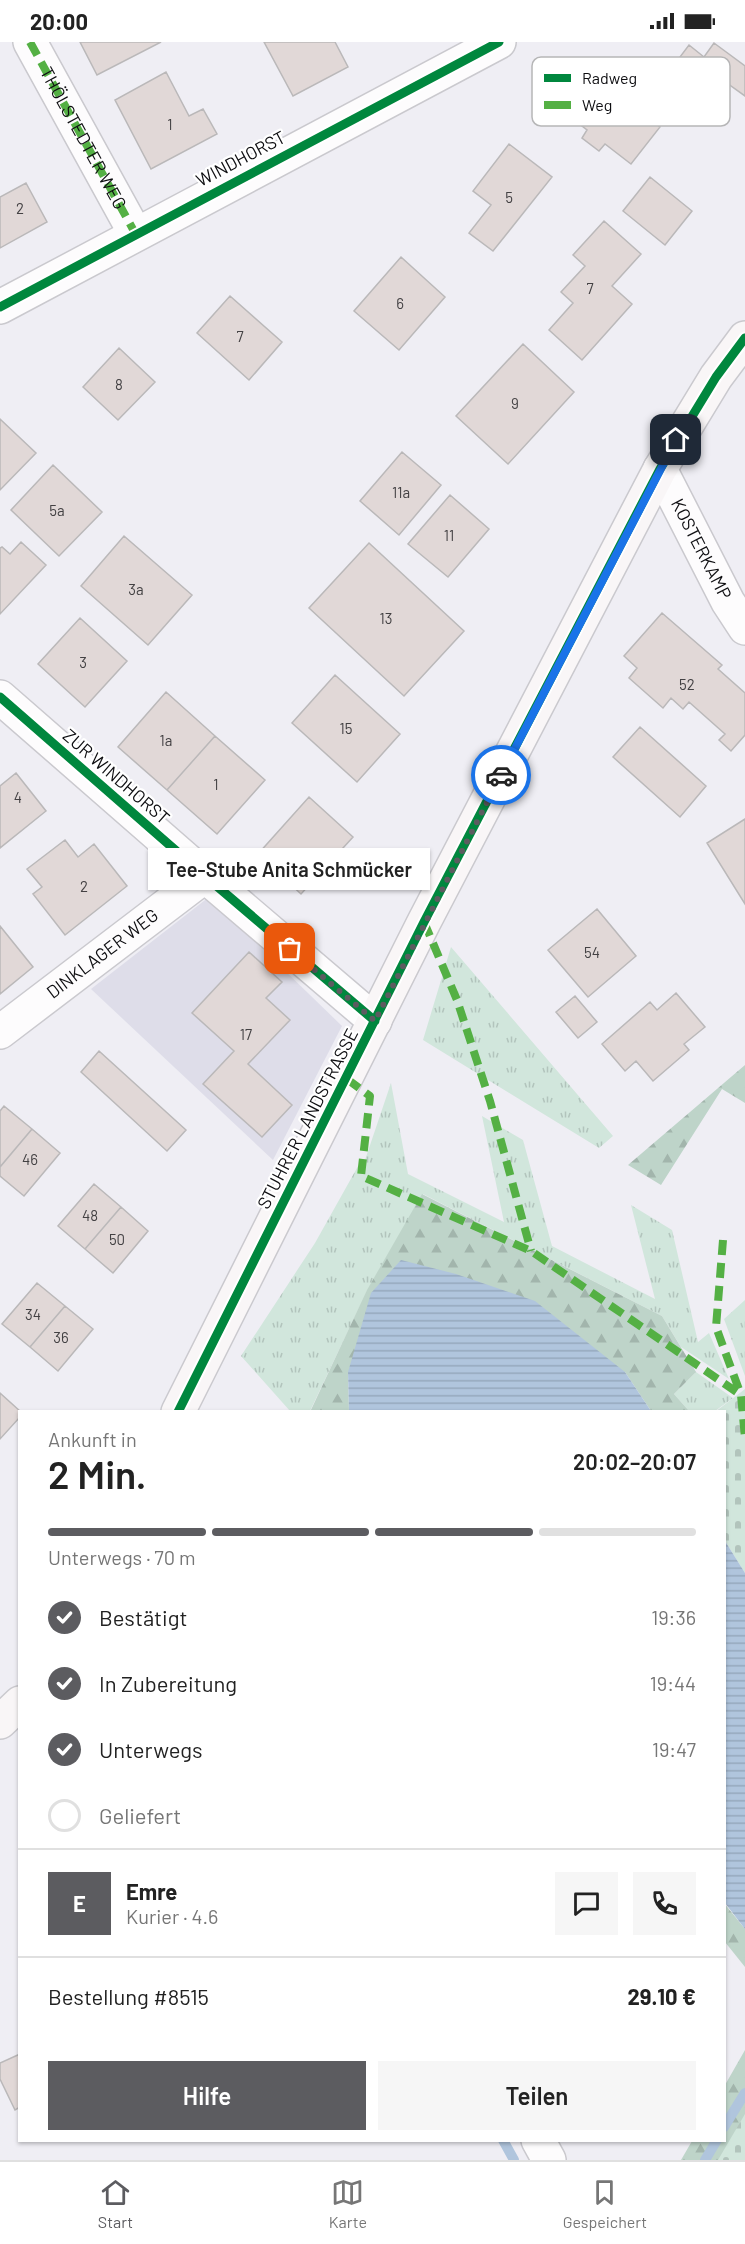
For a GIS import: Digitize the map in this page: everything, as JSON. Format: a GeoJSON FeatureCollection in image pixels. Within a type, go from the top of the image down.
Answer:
{"type":"FeatureCollection","features":[{"type":"Feature","properties":{"kind":"main road","name":"STUHRER LANDSTRASSE"},"geometry":{"type":"LineString","coordinates":[[179,1410],[428,915],[660,469],[717,377],[745,338]]}},
{"type":"Feature","properties":{"kind":"main road"},"geometry":{"type":"LineString","coordinates":[[0,1722],[18,1704]]}},
{"type":"Feature","properties":{"kind":"street","name":"THÖLSTEDTER WEG"},"geometry":{"type":"LineString","coordinates":[[30,42],[135,233]]}},
{"type":"Feature","properties":{"kind":"street","name":"WINDHORST"},"geometry":{"type":"LineString","coordinates":[[0,307],[135,233],[449,54],[499,42]]}},
{"type":"Feature","properties":{"kind":"street","name":"KOSTERKAMP"},"geometry":{"type":"LineString","coordinates":[[660,469],[728,602],[745,628]]}},
{"type":"Feature","properties":{"kind":"street","name":"ZUR WINDHORST"},"geometry":{"type":"LineString","coordinates":[[0,697],[375,1021]]}},
{"type":"Feature","properties":{"kind":"street","name":"DINKLAGER WEG"},"geometry":{"type":"LineString","coordinates":[[0,1032],[205,876]]}},
{"type":"Feature","properties":{"kind":"street"},"geometry":{"type":"LineString","coordinates":[[539,2142],[549,2160]]}},
{"type":"Feature","properties":{"kind":"shaded area"},"geometry":{"type":"Polygon","coordinates":[[[209,897],[342,1026],[273,1160],[91,989],[209,897]]]}},
{"type":"Feature","properties":{"kind":"green space"},"geometry":{"type":"Polygon","coordinates":[[[451,947],[613,1136],[599,1148],[423,1040],[451,947]]]}},
{"type":"Feature","properties":{"kind":"green space"},"geometry":{"type":"Polygon","coordinates":[[[745,1065],[745,1103],[722,1089],[661,1185],[628,1165],[745,1065]]]}},
{"type":"Feature","properties":{"kind":"green space"},"geometry":{"type":"Polygon","coordinates":[[[391,1083],[408,1174],[504,1222],[482,1116],[523,1140],[552,1246],[655,1299],[631,1205],[672,1230],[698,1342],[709,1333],[729,1379],[681,1347],[662,1316],[423,1194],[367,1291],[310,1410],[289,1410],[241,1356],[315,1243],[362,1159],[365,1160],[391,1083]]]}},
{"type":"Feature","properties":{"kind":"green space"},"geometry":{"type":"Polygon","coordinates":[[[422,1194],[662,1316],[696,1372],[674,1394],[688,1410],[650,1410],[625,1372],[348,1372],[349,1410],[311,1410],[367,1290],[422,1194]]]}},
{"type":"Feature","properties":{"kind":"green space"},"geometry":{"type":"Polygon","coordinates":[[[745,1300],[745,1376],[724,1319],[745,1300]]]}},
{"type":"Feature","properties":{"kind":"green space"},"geometry":{"type":"Polygon","coordinates":[[[696,1372],[733,1398],[716,1410],[688,1410],[674,1394],[696,1372]]]}},
{"type":"Feature","properties":{"kind":"green space"},"geometry":{"type":"Polygon","coordinates":[[[745,1389],[745,1573],[726,1543],[726,1410],[718,1410],[745,1389]]]}},
{"type":"Feature","properties":{"kind":"green space"},"geometry":{"type":"Polygon","coordinates":[[[726,1905],[745,1929],[745,1967],[726,1943],[726,1905]]]}},
{"type":"Feature","properties":{"kind":"green space"},"geometry":{"type":"Polygon","coordinates":[[[745,2050],[745,2146],[737,2160],[681,2160],[691,2142],[726,2142],[726,2083],[745,2050]]]}},
{"type":"Feature","properties":{"kind":"green space"},"geometry":{"type":"Polygon","coordinates":[[[745,2114],[745,2160],[718,2160],[745,2114]]]}},
{"type":"Feature","properties":{"kind":"water"},"geometry":{"type":"Polygon","coordinates":[[[401,1260],[456,1274],[535,1301],[625,1372],[650,1410],[349,1410],[348,1372],[371,1293],[401,1260]]]}},
{"type":"Feature","properties":{"kind":"water"},"geometry":{"type":"Polygon","coordinates":[[[726,1543],[745,1573],[745,1929],[726,1904],[726,1543]]]}},
{"type":"Feature","properties":{"kind":"building"},"geometry":{"type":"Polygon","coordinates":[[[80,42],[161,42],[97,75],[80,42]]]}},
{"type":"Feature","properties":{"kind":"building"},"geometry":{"type":"Polygon","coordinates":[[[264,42],[335,42],[348,67],[293,96],[264,42]]]}},
{"type":"Feature","properties":{"kind":"building"},"geometry":{"type":"Polygon","coordinates":[[[714,43],[745,66],[745,96],[730,85],[730,57],[704,57],[714,43]]]}},
{"type":"Feature","properties":{"kind":"building"},"geometry":{"type":"Polygon","coordinates":[[[689,45],[704,57],[680,57],[689,45]]]}},
{"type":"Feature","properties":{"kind":"building"},"geometry":{"type":"Polygon","coordinates":[[[166,72],[189,116],[203,109],[217,134],[151,169],[115,100],[166,72]]]}},
{"type":"Feature","properties":{"kind":"building"},"geometry":{"type":"Polygon","coordinates":[[[582,126],[660,127],[631,164],[605,144],[599,151],[582,138],[587,130],[582,126]]]}},
{"type":"Feature","properties":{"kind":"building"},"geometry":{"type":"Polygon","coordinates":[[[509,144],[552,177],[493,251],[469,233],[491,205],[473,191],[509,144]]]}},
{"type":"Feature","properties":{"kind":"building"},"geometry":{"type":"Polygon","coordinates":[[[650,177],[692,211],[665,245],[623,211],[650,177]]]}},
{"type":"Feature","properties":{"kind":"building"},"geometry":{"type":"Polygon","coordinates":[[[26,183],[47,222],[0,248],[0,197],[26,183]]]}},
{"type":"Feature","properties":{"kind":"building"},"geometry":{"type":"Polygon","coordinates":[[[604,221],[641,254],[612,286],[632,304],[582,360],[549,330],[573,303],[561,292],[585,266],[573,255],[604,221]]]}},
{"type":"Feature","properties":{"kind":"building"},"geometry":{"type":"Polygon","coordinates":[[[401,257],[445,297],[399,350],[354,311],[401,257]]]}},
{"type":"Feature","properties":{"kind":"building"},"geometry":{"type":"Polygon","coordinates":[[[230,296],[282,342],[249,380],[197,333],[230,296]]]}},
{"type":"Feature","properties":{"kind":"building"},"geometry":{"type":"Polygon","coordinates":[[[523,344],[574,392],[508,464],[456,416],[523,344]]]}},
{"type":"Feature","properties":{"kind":"building"},"geometry":{"type":"Polygon","coordinates":[[[119,348],[155,382],[118,420],[83,387],[119,348]]]}},
{"type":"Feature","properties":{"kind":"building"},"geometry":{"type":"Polygon","coordinates":[[[0,419],[36,453],[0,490],[0,419]]]}},
{"type":"Feature","properties":{"kind":"building"},"geometry":{"type":"Polygon","coordinates":[[[402,452],[441,485],[399,535],[360,501],[402,452]]]}},
{"type":"Feature","properties":{"kind":"building"},"geometry":{"type":"Polygon","coordinates":[[[53,465],[102,512],[59,556],[11,510],[53,465]]]}},
{"type":"Feature","properties":{"kind":"building"},"geometry":{"type":"Polygon","coordinates":[[[450,495],[489,529],[448,577],[408,544],[450,495]]]}},
{"type":"Feature","properties":{"kind":"building"},"geometry":{"type":"Polygon","coordinates":[[[124,536],[192,595],[148,645],[81,586],[124,536]]]}},
{"type":"Feature","properties":{"kind":"building"},"geometry":{"type":"Polygon","coordinates":[[[21,542],[46,565],[0,614],[0,548],[2,547],[10,554],[21,542]]]}},
{"type":"Feature","properties":{"kind":"building"},"geometry":{"type":"Polygon","coordinates":[[[369,543],[464,631],[404,696],[309,608],[369,543]]]}},
{"type":"Feature","properties":{"kind":"building"},"geometry":{"type":"Polygon","coordinates":[[[662,613],[722,665],[718,669],[745,693],[745,735],[731,751],[719,740],[725,734],[689,702],[683,709],[671,698],[663,708],[629,678],[637,668],[624,656],[662,613]]]}},
{"type":"Feature","properties":{"kind":"building"},"geometry":{"type":"Polygon","coordinates":[[[80,618],[127,661],[85,707],[38,664],[80,618]]]}},
{"type":"Feature","properties":{"kind":"building"},"geometry":{"type":"Polygon","coordinates":[[[335,675],[400,734],[357,782],[292,723],[335,675]]]}},
{"type":"Feature","properties":{"kind":"building"},"geometry":{"type":"Polygon","coordinates":[[[166,692],[215,736],[167,790],[118,747],[166,692]]]}},
{"type":"Feature","properties":{"kind":"building"},"geometry":{"type":"Polygon","coordinates":[[[640,727],[706,786],[680,817],[613,757],[640,727]]]}},
{"type":"Feature","properties":{"kind":"building"},"geometry":{"type":"Polygon","coordinates":[[[215,736],[265,780],[217,834],[167,790],[215,736]]]}},
{"type":"Feature","properties":{"kind":"building"},"geometry":{"type":"Polygon","coordinates":[[[16,773],[46,811],[0,848],[0,786],[16,773]]]}},
{"type":"Feature","properties":{"kind":"building"},"geometry":{"type":"Polygon","coordinates":[[[309,797],[353,837],[301,894],[258,854],[309,797]]]}},
{"type":"Feature","properties":{"kind":"building"},"geometry":{"type":"Polygon","coordinates":[[[745,819],[745,904],[707,843],[745,819]]]}},
{"type":"Feature","properties":{"kind":"building"},"geometry":{"type":"Polygon","coordinates":[[[65,840],[78,857],[94,844],[127,886],[65,935],[33,894],[42,887],[27,869],[65,840]]]}},
{"type":"Feature","properties":{"kind":"building"},"geometry":{"type":"Polygon","coordinates":[[[597,909],[636,956],[588,997],[548,950],[597,909]]]}},
{"type":"Feature","properties":{"kind":"building"},"geometry":{"type":"Polygon","coordinates":[[[0,926],[33,967],[0,994],[0,926]]]}},
{"type":"Feature","properties":{"kind":"building"},"geometry":{"type":"Polygon","coordinates":[[[249,952],[282,982],[266,998],[290,1020],[248,1064],[292,1105],[262,1137],[203,1084],[234,1051],[192,1013],[249,952]]]}},
{"type":"Feature","properties":{"kind":"building"},"geometry":{"type":"Polygon","coordinates":[[[676,993],[705,1027],[684,1044],[689,1050],[653,1081],[636,1061],[625,1071],[602,1044],[650,1002],[657,1010],[676,993]]]}},
{"type":"Feature","properties":{"kind":"building"},"geometry":{"type":"Polygon","coordinates":[[[575,996],[597,1022],[578,1038],[556,1012],[575,996]]]}},
{"type":"Feature","properties":{"kind":"building"},"geometry":{"type":"Polygon","coordinates":[[[99,1051],[186,1130],[167,1151],[81,1072],[99,1051]]]}},
{"type":"Feature","properties":{"kind":"building"},"geometry":{"type":"Polygon","coordinates":[[[4,1106],[32,1129],[0,1167],[0,1111],[4,1106]]]}},
{"type":"Feature","properties":{"kind":"building"},"geometry":{"type":"Polygon","coordinates":[[[32,1129],[60,1153],[24,1196],[0,1176],[0,1167],[32,1129]]]}},
{"type":"Feature","properties":{"kind":"building"},"geometry":{"type":"Polygon","coordinates":[[[94,1184],[121,1207],[85,1249],[58,1226],[94,1184]]]}},
{"type":"Feature","properties":{"kind":"building"},"geometry":{"type":"Polygon","coordinates":[[[121,1207],[148,1231],[113,1273],[85,1249],[121,1207]]]}},
{"type":"Feature","properties":{"kind":"building"},"geometry":{"type":"Polygon","coordinates":[[[37,1283],[65,1306],[30,1347],[2,1324],[37,1283]]]}},
{"type":"Feature","properties":{"kind":"building"},"geometry":{"type":"Polygon","coordinates":[[[65,1306],[93,1329],[58,1371],[30,1347],[65,1306]]]}},
{"type":"Feature","properties":{"kind":"building"},"geometry":{"type":"Polygon","coordinates":[[[0,1393],[19,1410],[18,1419],[0,1439],[0,1393]]]}},
{"type":"Feature","properties":{"kind":"building"},"geometry":{"type":"Polygon","coordinates":[[[18,2055],[18,2108],[15,2110],[0,2079],[0,2063],[18,2055]]]}},
{"type":"Feature","properties":{"kind":"waterway"},"geometry":{"type":"LineString","coordinates":[[726,2124],[745,2093]]}},
{"type":"Feature","properties":{"kind":"waterway"},"geometry":{"type":"LineString","coordinates":[[504,2142],[514,2160]]}},
{"type":"Feature","properties":{"kind":"waterway"},"geometry":{"type":"LineString","coordinates":[[705,2160],[716,2142]]}},
{"type":"Feature","properties":{"kind":"marked path"},"geometry":{"type":"LineString","coordinates":[[30,42],[135,233]]}},
{"type":"Feature","properties":{"kind":"marked path"},"geometry":{"type":"LineString","coordinates":[[424,922],[457,1000],[490,1101],[531,1251]]}},
{"type":"Feature","properties":{"kind":"marked path"},"geometry":{"type":"LineString","coordinates":[[347,1079],[370,1096],[361,1176],[531,1251],[741,1395]]}},
{"type":"Feature","properties":{"kind":"marked path"},"geometry":{"type":"LineString","coordinates":[[723,1240],[716,1327],[741,1395],[745,1438]]}},
{"type":"Feature","properties":{"kind":"cycle path"},"geometry":{"type":"LineString","coordinates":[[0,307],[499,42]]}},
{"type":"Feature","properties":{"kind":"cycle path"},"geometry":{"type":"LineString","coordinates":[[179,1410],[424,922],[660,469],[716,377],[745,338]]}},
{"type":"Feature","properties":{"kind":"cycle path"},"geometry":{"type":"LineString","coordinates":[[0,697],[375,1021]]}},
{"type":"Feature","properties":{"kind":"way so far"},"geometry":{"type":"LineString","coordinates":[[290,949],[375,1021],[501,775]]}},
{"type":"Feature","properties":{"kind":"place","name":"Tee-Stube Anita Schmücker"},"geometry":{"type":"Point","coordinates":[290,949]}},
{"type":"Feature","properties":{"kind":"route"},"geometry":{"type":"LineString","coordinates":[[501,775],[676,440]]}}]}
